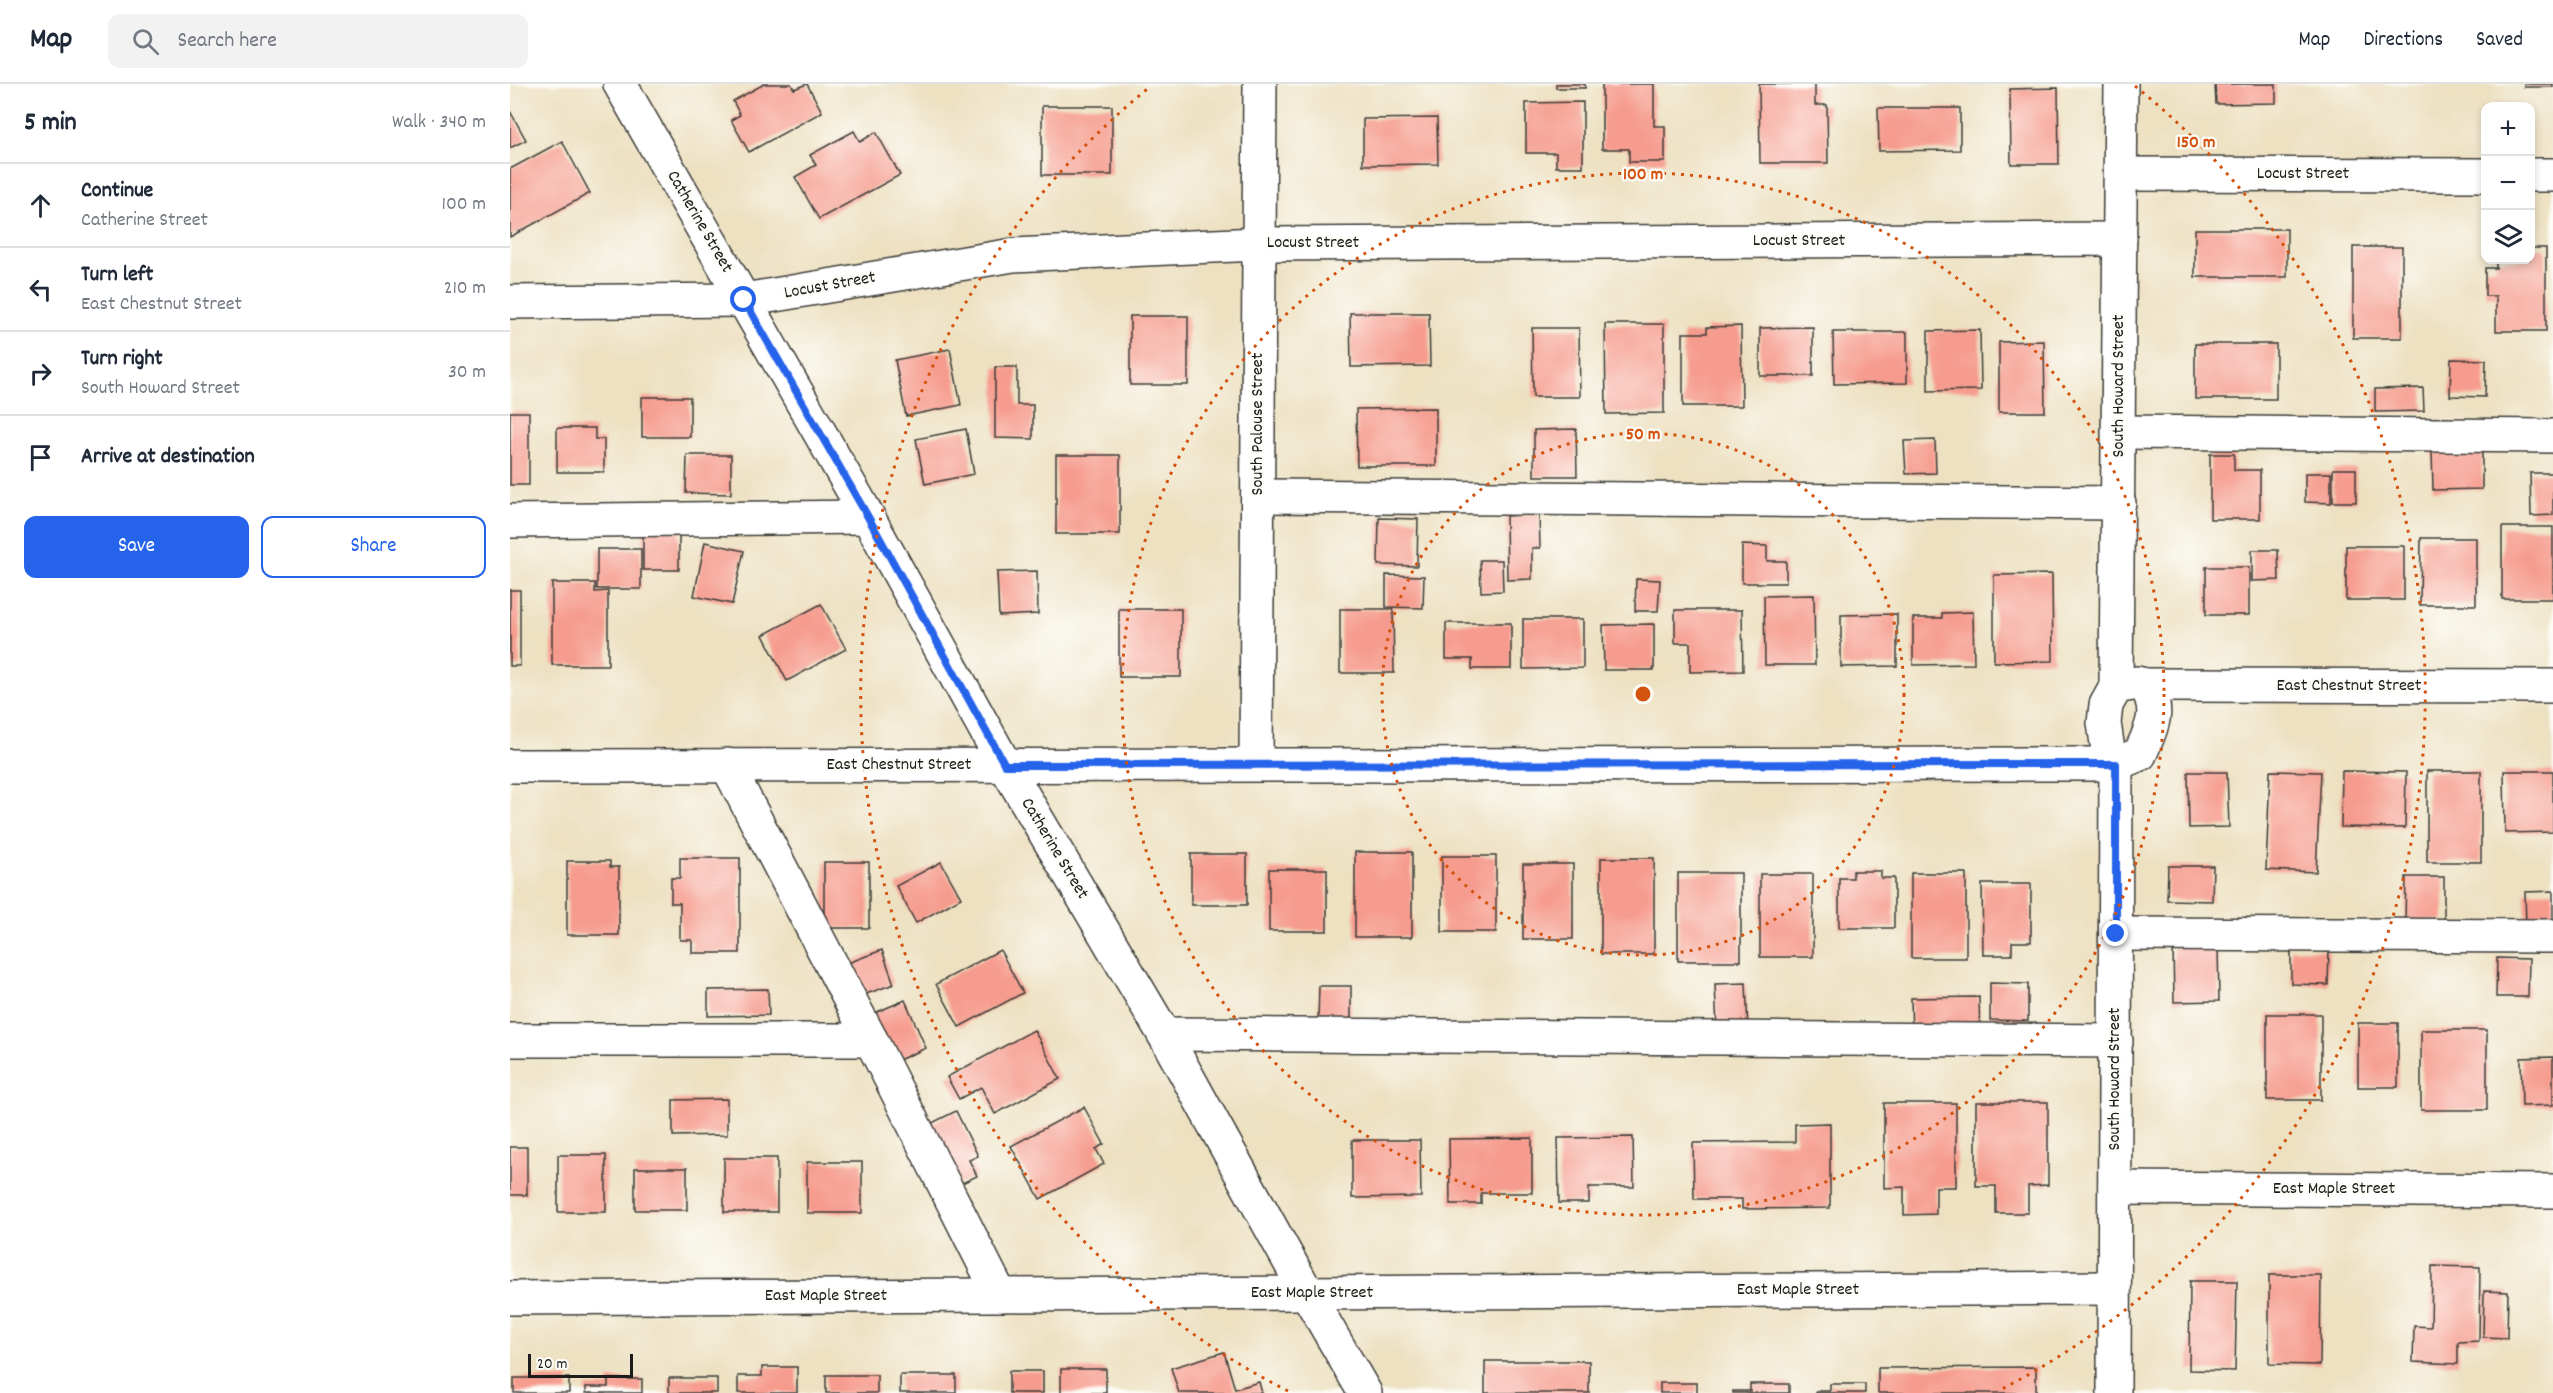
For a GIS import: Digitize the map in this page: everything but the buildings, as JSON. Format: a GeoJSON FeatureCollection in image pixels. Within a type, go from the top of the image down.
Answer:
{"type":"FeatureCollection","features":[{"type":"Feature","properties":{"kind":"street","name":"Catherine Street"},"geometry":{"type":"LineString","coordinates":[[620,84],[868,517],[1005,765],[1164,1034],[1365,1393]]}},
{"type":"Feature","properties":{"kind":"street","name":"South Palouse Street"},"geometry":{"type":"LineString","coordinates":[[1256,764],[1260,84]]}},
{"type":"Feature","properties":{"kind":"street","name":"South Howard Street"},"geometry":{"type":"LineString","coordinates":[[2121,84],[2118,619],[2133,685]]}},
{"type":"Feature","properties":{"kind":"street","name":"Locust Street"},"geometry":{"type":"LineString","coordinates":[[2121,174],[2481,175]]}},
{"type":"Feature","properties":{"kind":"street"},"geometry":{"type":"LineString","coordinates":[[2535,175],[2553,175]]}},
{"type":"Feature","properties":{"kind":"street","name":"Locust Street"},"geometry":{"type":"LineString","coordinates":[[510,302],[744,300],[1013,255],[1258,244],[2120,238]]}},
{"type":"Feature","properties":{"kind":"street"},"geometry":{"type":"LineString","coordinates":[[2119,432],[2553,436]]}},
{"type":"Feature","properties":{"kind":"street"},"geometry":{"type":"LineString","coordinates":[[1258,496],[2119,503]]}},
{"type":"Feature","properties":{"kind":"street"},"geometry":{"type":"LineString","coordinates":[[510,521],[868,517]]}},
{"type":"Feature","properties":{"kind":"street"},"geometry":{"type":"LineString","coordinates":[[2133,685],[2152,696],[2156,713],[2140,754],[2116,764],[2109,757],[2104,723],[2106,705],[2133,685]]}},
{"type":"Feature","properties":{"kind":"street","name":"East Chestnut Street"},"geometry":{"type":"LineString","coordinates":[[2133,685],[2553,686]]}},
{"type":"Feature","properties":{"kind":"street","name":"South Howard Street"},"geometry":{"type":"LineString","coordinates":[[2114,1393],[2116,764]]}},
{"type":"Feature","properties":{"kind":"street","name":"East Chestnut Street"},"geometry":{"type":"LineString","coordinates":[[510,766],[2116,764]]}},
{"type":"Feature","properties":{"kind":"street"},"geometry":{"type":"LineString","coordinates":[[728,765],[1000,1295]]}},
{"type":"Feature","properties":{"kind":"street"},"geometry":{"type":"LineString","coordinates":[[2116,934],[2553,936]]}},
{"type":"Feature","properties":{"kind":"street"},"geometry":{"type":"LineString","coordinates":[[1164,1034],[2116,1041]]}},
{"type":"Feature","properties":{"kind":"street"},"geometry":{"type":"LineString","coordinates":[[510,1040],[871,1040]]}},
{"type":"Feature","properties":{"kind":"street","name":"East Maple Street"},"geometry":{"type":"LineString","coordinates":[[2115,1188],[2553,1191]]}},
{"type":"Feature","properties":{"kind":"street","name":"East Maple Street"},"geometry":{"type":"LineString","coordinates":[[510,1298],[2114,1288]]}},
{"type":"Feature","properties":{"kind":"route"},"geometry":{"type":"LineString","coordinates":[[744,300],[868,517],[1005,765],[2116,764],[2116,934]]}}]}
